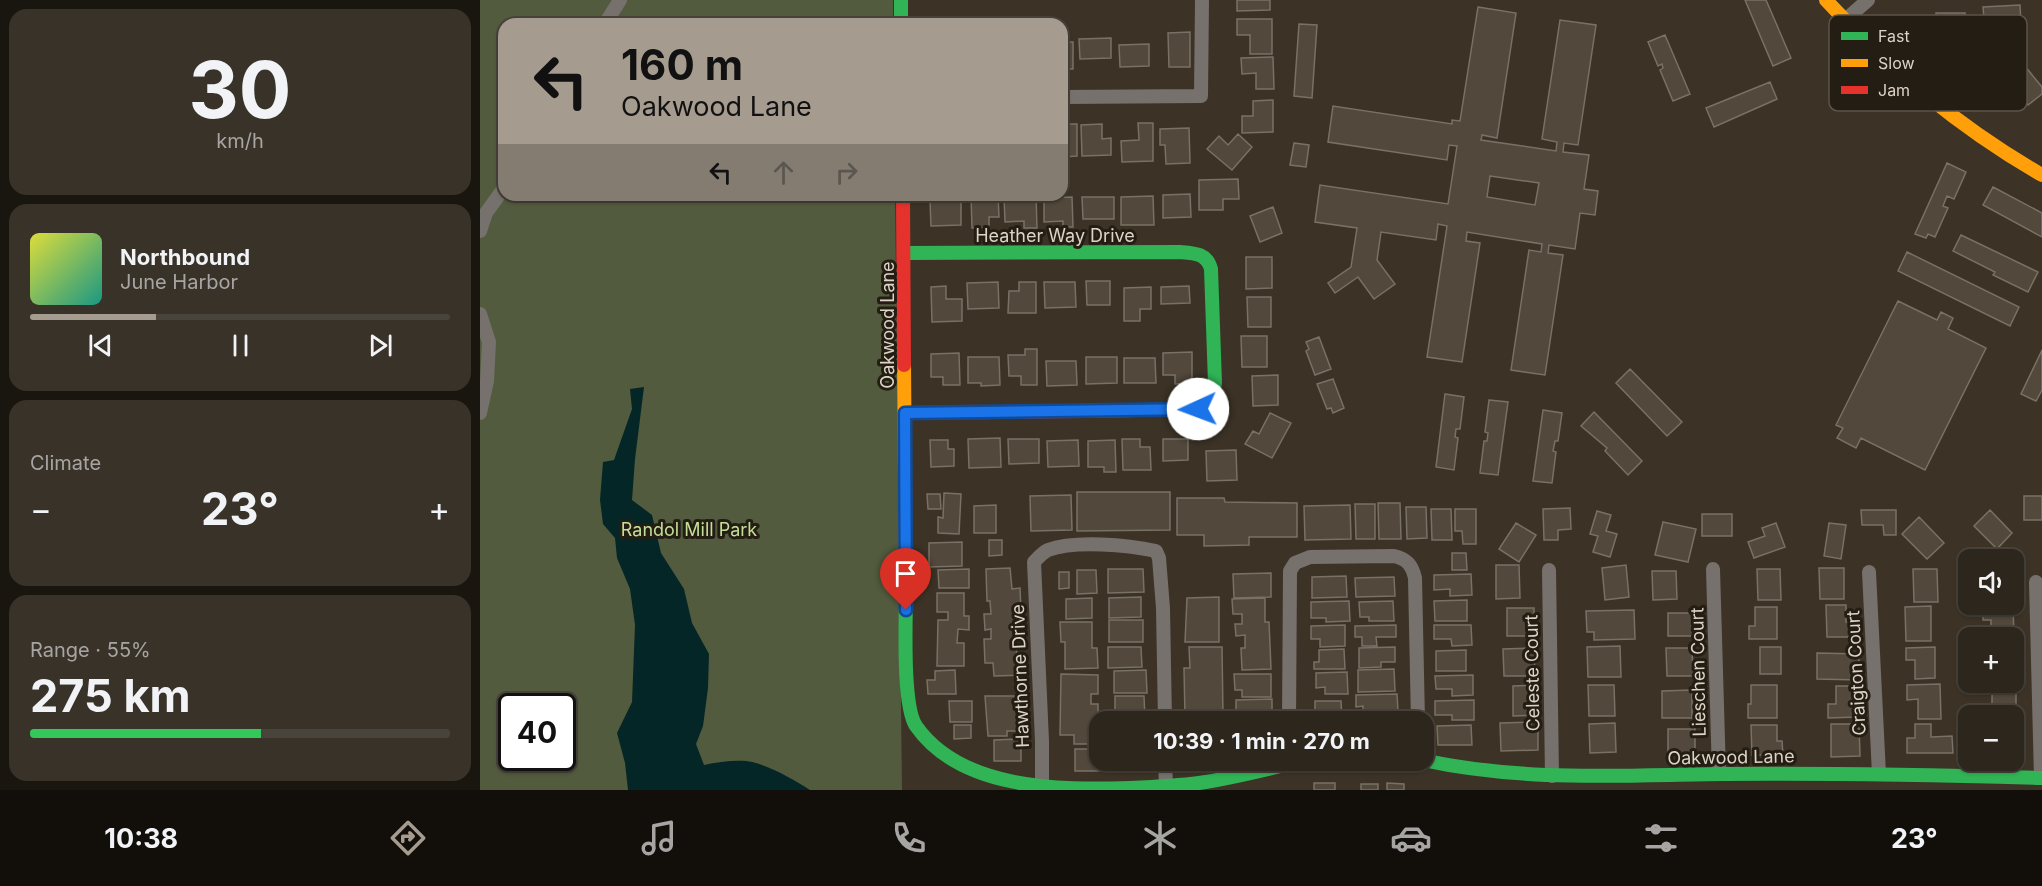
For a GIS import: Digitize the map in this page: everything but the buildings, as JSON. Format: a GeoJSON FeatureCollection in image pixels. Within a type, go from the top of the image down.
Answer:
{"type":"FeatureCollection","features":[{"type":"Feature","properties":{"kind":"street"},"geometry":{"type":"LineString","coordinates":[[609,18],[620,0]]}},
{"type":"Feature","properties":{"kind":"street"},"geometry":{"type":"LineString","coordinates":[[901,0],[901,18]]}},
{"type":"Feature","properties":{"kind":"street"},"geometry":{"type":"LineString","coordinates":[[1068,96],[1201,96],[1202,0]]}},
{"type":"Feature","properties":{"kind":"street"},"geometry":{"type":"LineString","coordinates":[[1826,0],[1839,15]]}},
{"type":"Feature","properties":{"kind":"street"},"geometry":{"type":"LineString","coordinates":[[1851,15],[1868,0]]}},
{"type":"Feature","properties":{"kind":"street"},"geometry":{"type":"LineString","coordinates":[[1944,111],[2011,158],[2042,175]]}},
{"type":"Feature","properties":{"kind":"street"},"geometry":{"type":"LineString","coordinates":[[480,231],[486,213],[498,196]]}},
{"type":"Feature","properties":{"kind":"street","name":"Oakwood Lane"},"geometry":{"type":"LineString","coordinates":[[903,201],[907,695],[915,725],[944,756],[959,765],[1003,781],[1042,788],[1100,789],[1166,786],[1200,783],[1251,771]]}},
{"type":"Feature","properties":{"kind":"street","name":"Heather Way Drive"},"geometry":{"type":"LineString","coordinates":[[905,253],[1180,252],[1205,255],[1210,261],[1211,269],[1215,383],[1208,405],[1198,409],[905,413]]}},
{"type":"Feature","properties":{"kind":"street"},"geometry":{"type":"LineString","coordinates":[[480,315],[489,342],[487,381],[480,413]]}},
{"type":"Feature","properties":{"kind":"street","name":"Hawthorne Drive"},"geometry":{"type":"LineString","coordinates":[[1042,788],[1034,562],[1047,550],[1102,544],[1132,546],[1156,551],[1159,558],[1162,589],[1165,711]]}},
{"type":"Feature","properties":{"kind":"street"},"geometry":{"type":"LineString","coordinates":[[1289,711],[1290,571],[1295,563],[1310,557],[1383,556],[1402,558],[1413,569],[1418,711]]}},
{"type":"Feature","properties":{"kind":"street","name":"Lieschen Court"},"geometry":{"type":"LineString","coordinates":[[1713,569],[1719,774]]}},
{"type":"Feature","properties":{"kind":"street","name":"Celeste Court"},"geometry":{"type":"LineString","coordinates":[[1548,570],[1552,776]]}},
{"type":"Feature","properties":{"kind":"street","name":"Craigton Court"},"geometry":{"type":"LineString","coordinates":[[1869,572],[1879,774]]}},
{"type":"Feature","properties":{"kind":"street"},"geometry":{"type":"LineString","coordinates":[[2036,582],[2042,778]]}},
{"type":"Feature","properties":{"kind":"street","name":"Oakwood Lane"},"geometry":{"type":"LineString","coordinates":[[1434,762],[1479,771],[1552,776],[1879,774],[2042,778]]}},
{"type":"Feature","properties":{"kind":"street"},"geometry":{"type":"LineString","coordinates":[[1165,771],[1166,786]]}},
{"type":"Feature","properties":{"kind":"green space","name":"Randol Mill Park"},"geometry":{"type":"Polygon","coordinates":[[[480,0],[893,0],[893,18],[498,18],[498,201],[895,201],[902,790],[480,790],[480,0]]]}},
{"type":"Feature","properties":{"kind":"water"},"geometry":{"type":"Polygon","coordinates":[[[644,387],[632,500],[652,515],[661,553],[684,589],[692,623],[709,654],[708,688],[703,726],[696,744],[704,765],[730,761],[754,762],[779,772],[810,790],[628,790],[625,763],[617,733],[632,702],[635,625],[630,589],[617,558],[615,538],[603,524],[600,500],[603,462],[614,460],[632,409],[630,389],[644,387]]]}},
{"type":"Feature","properties":{"kind":"traffic: fast"},"geometry":{"type":"LineString","coordinates":[[901,0],[901,18]]}},
{"type":"Feature","properties":{"kind":"traffic: fast"},"geometry":{"type":"LineString","coordinates":[[905,253],[1180,252],[1203,257],[1211,269],[1215,383],[1209,402],[1198,409],[1080,411]]}},
{"type":"Feature","properties":{"kind":"traffic: fast"},"geometry":{"type":"LineString","coordinates":[[906,591],[905,641],[907,682],[912,715],[916,726],[935,747],[958,763],[1013,782],[1102,789],[1182,785],[1260,771]]}},
{"type":"Feature","properties":{"kind":"traffic: fast"},"geometry":{"type":"LineString","coordinates":[[1434,762],[1498,772],[1572,776],[1803,774],[2042,778]]}},
{"type":"Feature","properties":{"kind":"traffic: slow"},"geometry":{"type":"LineString","coordinates":[[1826,0],[1840,15]]}},
{"type":"Feature","properties":{"kind":"traffic: slow"},"geometry":{"type":"LineString","coordinates":[[1946,111],[1983,138],[2042,175]]}},
{"type":"Feature","properties":{"kind":"traffic: slow"},"geometry":{"type":"LineString","coordinates":[[904,365],[906,591]]}},
{"type":"Feature","properties":{"kind":"traffic: jam"},"geometry":{"type":"LineString","coordinates":[[903,201],[904,365]]}},
{"type":"Feature","properties":{"kind":"traffic: jam"},"geometry":{"type":"LineString","coordinates":[[905,413],[1080,411]]}},
{"type":"Feature","properties":{"kind":"route"},"geometry":{"type":"LineString","coordinates":[[906,610],[905,413],[1198,409]]}}]}
